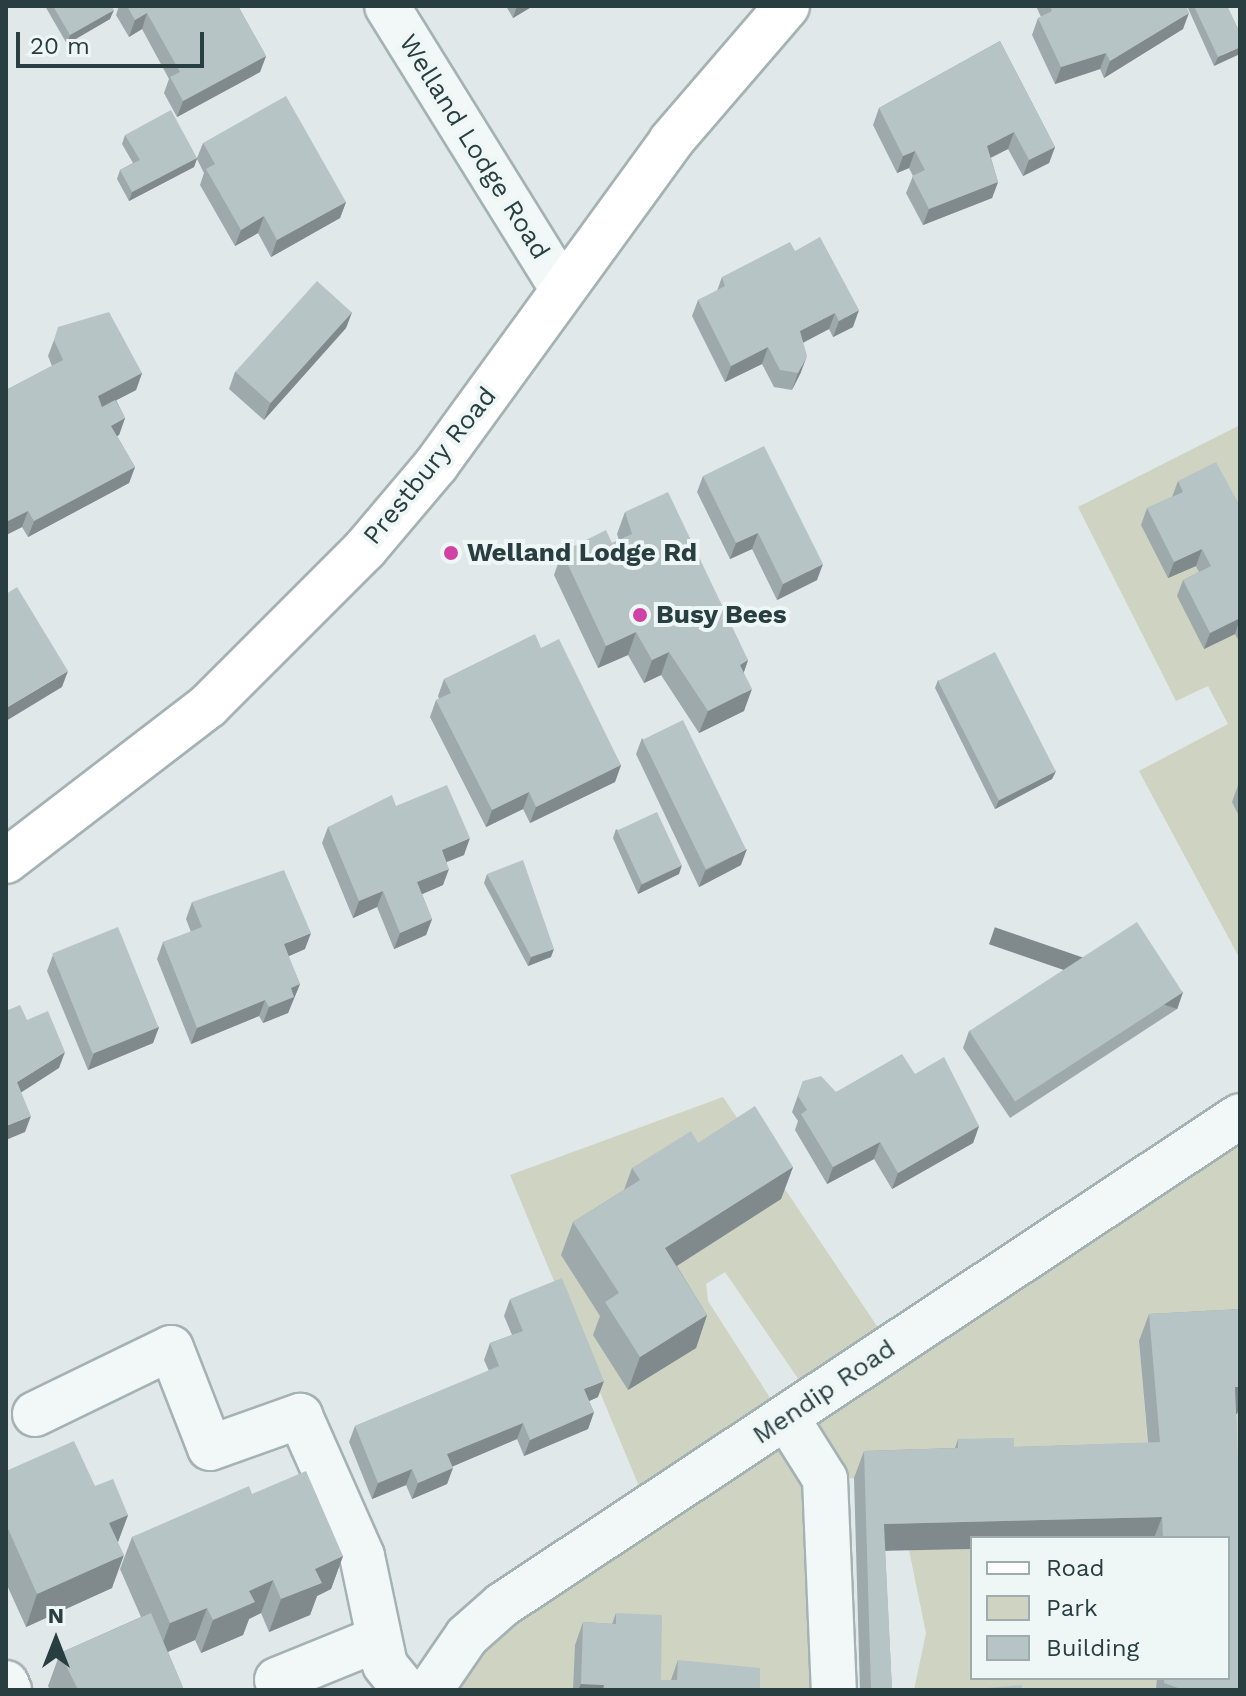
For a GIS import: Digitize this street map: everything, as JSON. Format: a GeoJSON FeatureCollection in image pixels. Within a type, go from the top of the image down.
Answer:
{"type":"FeatureCollection","features":[{"type":"Feature","properties":{"kind":"main road","name":"Prestbury Road"},"geometry":{"type":"LineString","coordinates":[[6,861],[121,779],[291,629],[436,465],[561,287],[787,6]]}},
{"type":"Feature","properties":{"kind":"street","name":"Welland Lodge Road"},"geometry":{"type":"LineString","coordinates":[[387,6],[561,287]]}},
{"type":"Feature","properties":{"kind":"street","name":"Mendip Road"},"geometry":{"type":"LineString","coordinates":[[430,1690],[467,1636],[502,1605],[1240,1116]]}},
{"type":"Feature","properties":{"kind":"street"},"geometry":{"type":"LineString","coordinates":[[35,1414],[171,1348],[210,1448],[300,1416],[362,1556],[385,1665],[405,1690]]}},
{"type":"Feature","properties":{"kind":"street"},"geometry":{"type":"LineString","coordinates":[[786,1417],[825,1479],[834,1690]]}},
{"type":"Feature","properties":{"kind":"street"},"geometry":{"type":"LineString","coordinates":[[277,1680],[378,1639]]}},
{"type":"Feature","properties":{"kind":"street"},"geometry":{"type":"LineString","coordinates":[[6,1683],[9,1690]]}},
{"type":"Feature","properties":{"kind":"green space"},"geometry":{"type":"Polygon","coordinates":[[[1240,425],[1240,959],[1139,771],[1228,724],[1208,686],[1176,701],[1078,507],[1240,425]]]}},
{"type":"Feature","properties":{"kind":"green space"},"geometry":{"type":"Polygon","coordinates":[[[723,1097],[891,1347],[1240,1116],[1240,1589],[1225,1414],[1139,1341],[1150,1470],[825,1479],[834,1690],[430,1690],[648,1508],[510,1175],[723,1097]],[[725,1272],[706,1284],[708,1301],[783,1418],[812,1399],[725,1272]]]}},
{"type":"Feature","properties":{"kind":"green space"},"geometry":{"type":"Polygon","coordinates":[[[970,1549],[970,1680],[1157,1680],[1156,1690],[914,1690],[926,1633],[909,1550],[970,1549]]]}},
{"type":"Feature","properties":{"kind":"building"},"geometry":{"type":"Polygon","coordinates":[[[53,6],[111,6],[114,10],[70,35],[53,6]]]}},
{"type":"Feature","properties":{"kind":"building"},"geometry":{"type":"Polygon","coordinates":[[[127,6],[238,6],[266,56],[183,101],[170,77],[180,72],[147,13],[135,20],[127,6]]]}},
{"type":"Feature","properties":{"kind":"building"},"geometry":{"type":"Polygon","coordinates":[[[1050,6],[1186,6],[1189,13],[1110,61],[1106,53],[1061,67],[1038,18],[1052,11],[1050,6]]]}},
{"type":"Feature","properties":{"kind":"building"},"geometry":{"type":"Polygon","coordinates":[[[1194,6],[1227,6],[1240,33],[1240,47],[1218,57],[1194,6]]]}},
{"type":"Feature","properties":{"kind":"building"},"geometry":{"type":"Polygon","coordinates":[[[1000,41],[1055,147],[1029,160],[1014,132],[987,146],[998,182],[929,209],[912,176],[925,170],[915,151],[903,156],[879,108],[1000,41]]]}},
{"type":"Feature","properties":{"kind":"building"},"geometry":{"type":"Polygon","coordinates":[[[286,96],[346,202],[277,240],[264,216],[241,230],[206,169],[215,164],[203,143],[286,96]]]}},
{"type":"Feature","properties":{"kind":"building"},"geometry":{"type":"Polygon","coordinates":[[[171,110],[197,158],[132,192],[120,170],[140,160],[125,135],[171,110]]]}},
{"type":"Feature","properties":{"kind":"building"},"geometry":{"type":"Polygon","coordinates":[[[820,237],[859,310],[839,321],[835,313],[800,331],[807,356],[798,373],[780,370],[768,347],[731,366],[698,300],[725,286],[722,277],[790,242],[795,251],[820,237]]]}},
{"type":"Feature","properties":{"kind":"building"},"geometry":{"type":"Polygon","coordinates":[[[317,281],[352,312],[270,403],[235,372],[317,281]]]}},
{"type":"Feature","properties":{"kind":"building"},"geometry":{"type":"Polygon","coordinates":[[[109,312],[142,373],[98,396],[102,407],[115,400],[125,418],[111,426],[135,467],[34,521],[28,511],[6,522],[6,390],[63,360],[54,340],[58,327],[109,312]]]}},
{"type":"Feature","properties":{"kind":"building"},"geometry":{"type":"Polygon","coordinates":[[[764,446],[823,564],[783,584],[758,533],[736,543],[703,476],[764,446]]]}},
{"type":"Feature","properties":{"kind":"building"},"geometry":{"type":"Polygon","coordinates":[[[1216,462],[1240,506],[1240,618],[1210,633],[1183,580],[1211,566],[1202,549],[1174,562],[1147,508],[1183,492],[1178,481],[1216,462]]]}},
{"type":"Feature","properties":{"kind":"building","name":"Busy Bees"},"geometry":{"type":"Polygon","coordinates":[[[668,492],[748,660],[740,665],[752,689],[708,711],[669,652],[652,660],[636,632],[606,646],[562,552],[606,530],[612,543],[632,534],[625,512],[668,492]]]}},
{"type":"Feature","properties":{"kind":"building"},"geometry":{"type":"Polygon","coordinates":[[[17,587],[68,671],[6,708],[6,594],[17,587]]]}},
{"type":"Feature","properties":{"kind":"building"},"geometry":{"type":"Polygon","coordinates":[[[535,634],[541,648],[559,639],[621,765],[536,807],[529,792],[492,810],[436,700],[451,693],[444,679],[535,634]]]}},
{"type":"Feature","properties":{"kind":"building"},"geometry":{"type":"Polygon","coordinates":[[[995,652],[1056,771],[999,800],[938,681],[995,652]]]}},
{"type":"Feature","properties":{"kind":"building"},"geometry":{"type":"Polygon","coordinates":[[[683,720],[746,849],[706,869],[643,740],[683,720]]]}},
{"type":"Feature","properties":{"kind":"building"},"geometry":{"type":"Polygon","coordinates":[[[447,785],[470,838],[442,850],[449,869],[417,882],[432,919],[400,933],[383,891],[359,901],[328,827],[392,795],[396,806],[447,785]]]}},
{"type":"Feature","properties":{"kind":"building"},"geometry":{"type":"Polygon","coordinates":[[[657,812],[682,865],[642,884],[617,831],[657,812]]]}},
{"type":"Feature","properties":{"kind":"building"},"geometry":{"type":"Polygon","coordinates":[[[523,860],[554,949],[531,957],[487,874],[523,860]]]}},
{"type":"Feature","properties":{"kind":"building"},"geometry":{"type":"Polygon","coordinates":[[[284,870],[311,933],[284,944],[300,984],[291,988],[294,997],[269,1007],[265,1000],[197,1028],[163,942],[202,927],[192,902],[284,870]]]}},
{"type":"Feature","properties":{"kind":"building"},"geometry":{"type":"Polygon","coordinates":[[[1137,922],[1183,992],[1015,1101],[969,1031],[1137,922]]]}},
{"type":"Feature","properties":{"kind":"building"},"geometry":{"type":"Polygon","coordinates":[[[118,927],[158,1027],[93,1054],[52,954],[118,927]]]}},
{"type":"Feature","properties":{"kind":"building"},"geometry":{"type":"Polygon","coordinates":[[[20,1005],[27,1020],[48,1011],[65,1052],[17,1082],[31,1116],[6,1126],[6,1011],[20,1005]]]}},
{"type":"Feature","properties":{"kind":"building"},"geometry":{"type":"Polygon","coordinates":[[[902,1054],[915,1074],[944,1057],[979,1126],[898,1173],[880,1142],[833,1167],[801,1114],[807,1110],[798,1096],[803,1081],[821,1076],[836,1092],[902,1054]]]}},
{"type":"Feature","properties":{"kind":"building"},"geometry":{"type":"Polygon","coordinates":[[[755,1106],[793,1167],[665,1248],[707,1315],[640,1357],[605,1302],[619,1293],[573,1222],[640,1180],[632,1168],[691,1131],[698,1143],[755,1106]]]}},
{"type":"Feature","properties":{"kind":"building"},"geometry":{"type":"Polygon","coordinates":[[[562,1278],[604,1381],[584,1389],[594,1412],[530,1440],[523,1423],[447,1454],[453,1468],[418,1483],[412,1469],[378,1483],[355,1426],[499,1366],[490,1343],[523,1331],[510,1299],[562,1278]]]}},
{"type":"Feature","properties":{"kind":"building"},"geometry":{"type":"Polygon","coordinates":[[[1240,1309],[1240,1387],[1235,1387],[1240,1512],[1240,1690],[1087,1690],[1178,1688],[1164,1683],[1164,1680],[1230,1680],[1230,1536],[1163,1536],[1162,1517],[884,1524],[892,1690],[871,1690],[864,1451],[958,1448],[958,1439],[1014,1438],[1014,1447],[1160,1442],[1149,1314],[1240,1309]]]}},
{"type":"Feature","properties":{"kind":"building"},"geometry":{"type":"Polygon","coordinates":[[[74,1441],[95,1486],[113,1479],[128,1515],[109,1523],[124,1555],[37,1594],[6,1524],[6,1471],[74,1441]]]}},
{"type":"Feature","properties":{"kind":"building"},"geometry":{"type":"Polygon","coordinates":[[[306,1471],[343,1556],[315,1569],[322,1583],[281,1599],[273,1580],[249,1591],[255,1602],[213,1620],[207,1608],[170,1623],[132,1537],[249,1486],[252,1494],[306,1471]]]}},
{"type":"Feature","properties":{"kind":"building"},"geometry":{"type":"Polygon","coordinates":[[[151,1613],[184,1690],[78,1690],[60,1653],[151,1613]]]}},
{"type":"Feature","properties":{"kind":"building"},"geometry":{"type":"Polygon","coordinates":[[[616,1613],[662,1615],[661,1680],[677,1680],[678,1660],[760,1668],[760,1690],[604,1690],[604,1685],[581,1684],[583,1622],[616,1624],[616,1613]]]}},
{"type":"Feature","properties":{"kind":"building"},"geometry":{"type":"Polygon","coordinates":[[[1022,1685],[1022,1690],[965,1690],[1022,1685]]]}},
{"type":"Feature","properties":{"kind":"place","name":"Welland Lodge Rd"},"geometry":{"type":"Point","coordinates":[451,553]}},
{"type":"Feature","properties":{"kind":"place","name":"Busy Bees"},"geometry":{"type":"Point","coordinates":[640,615]}}]}
